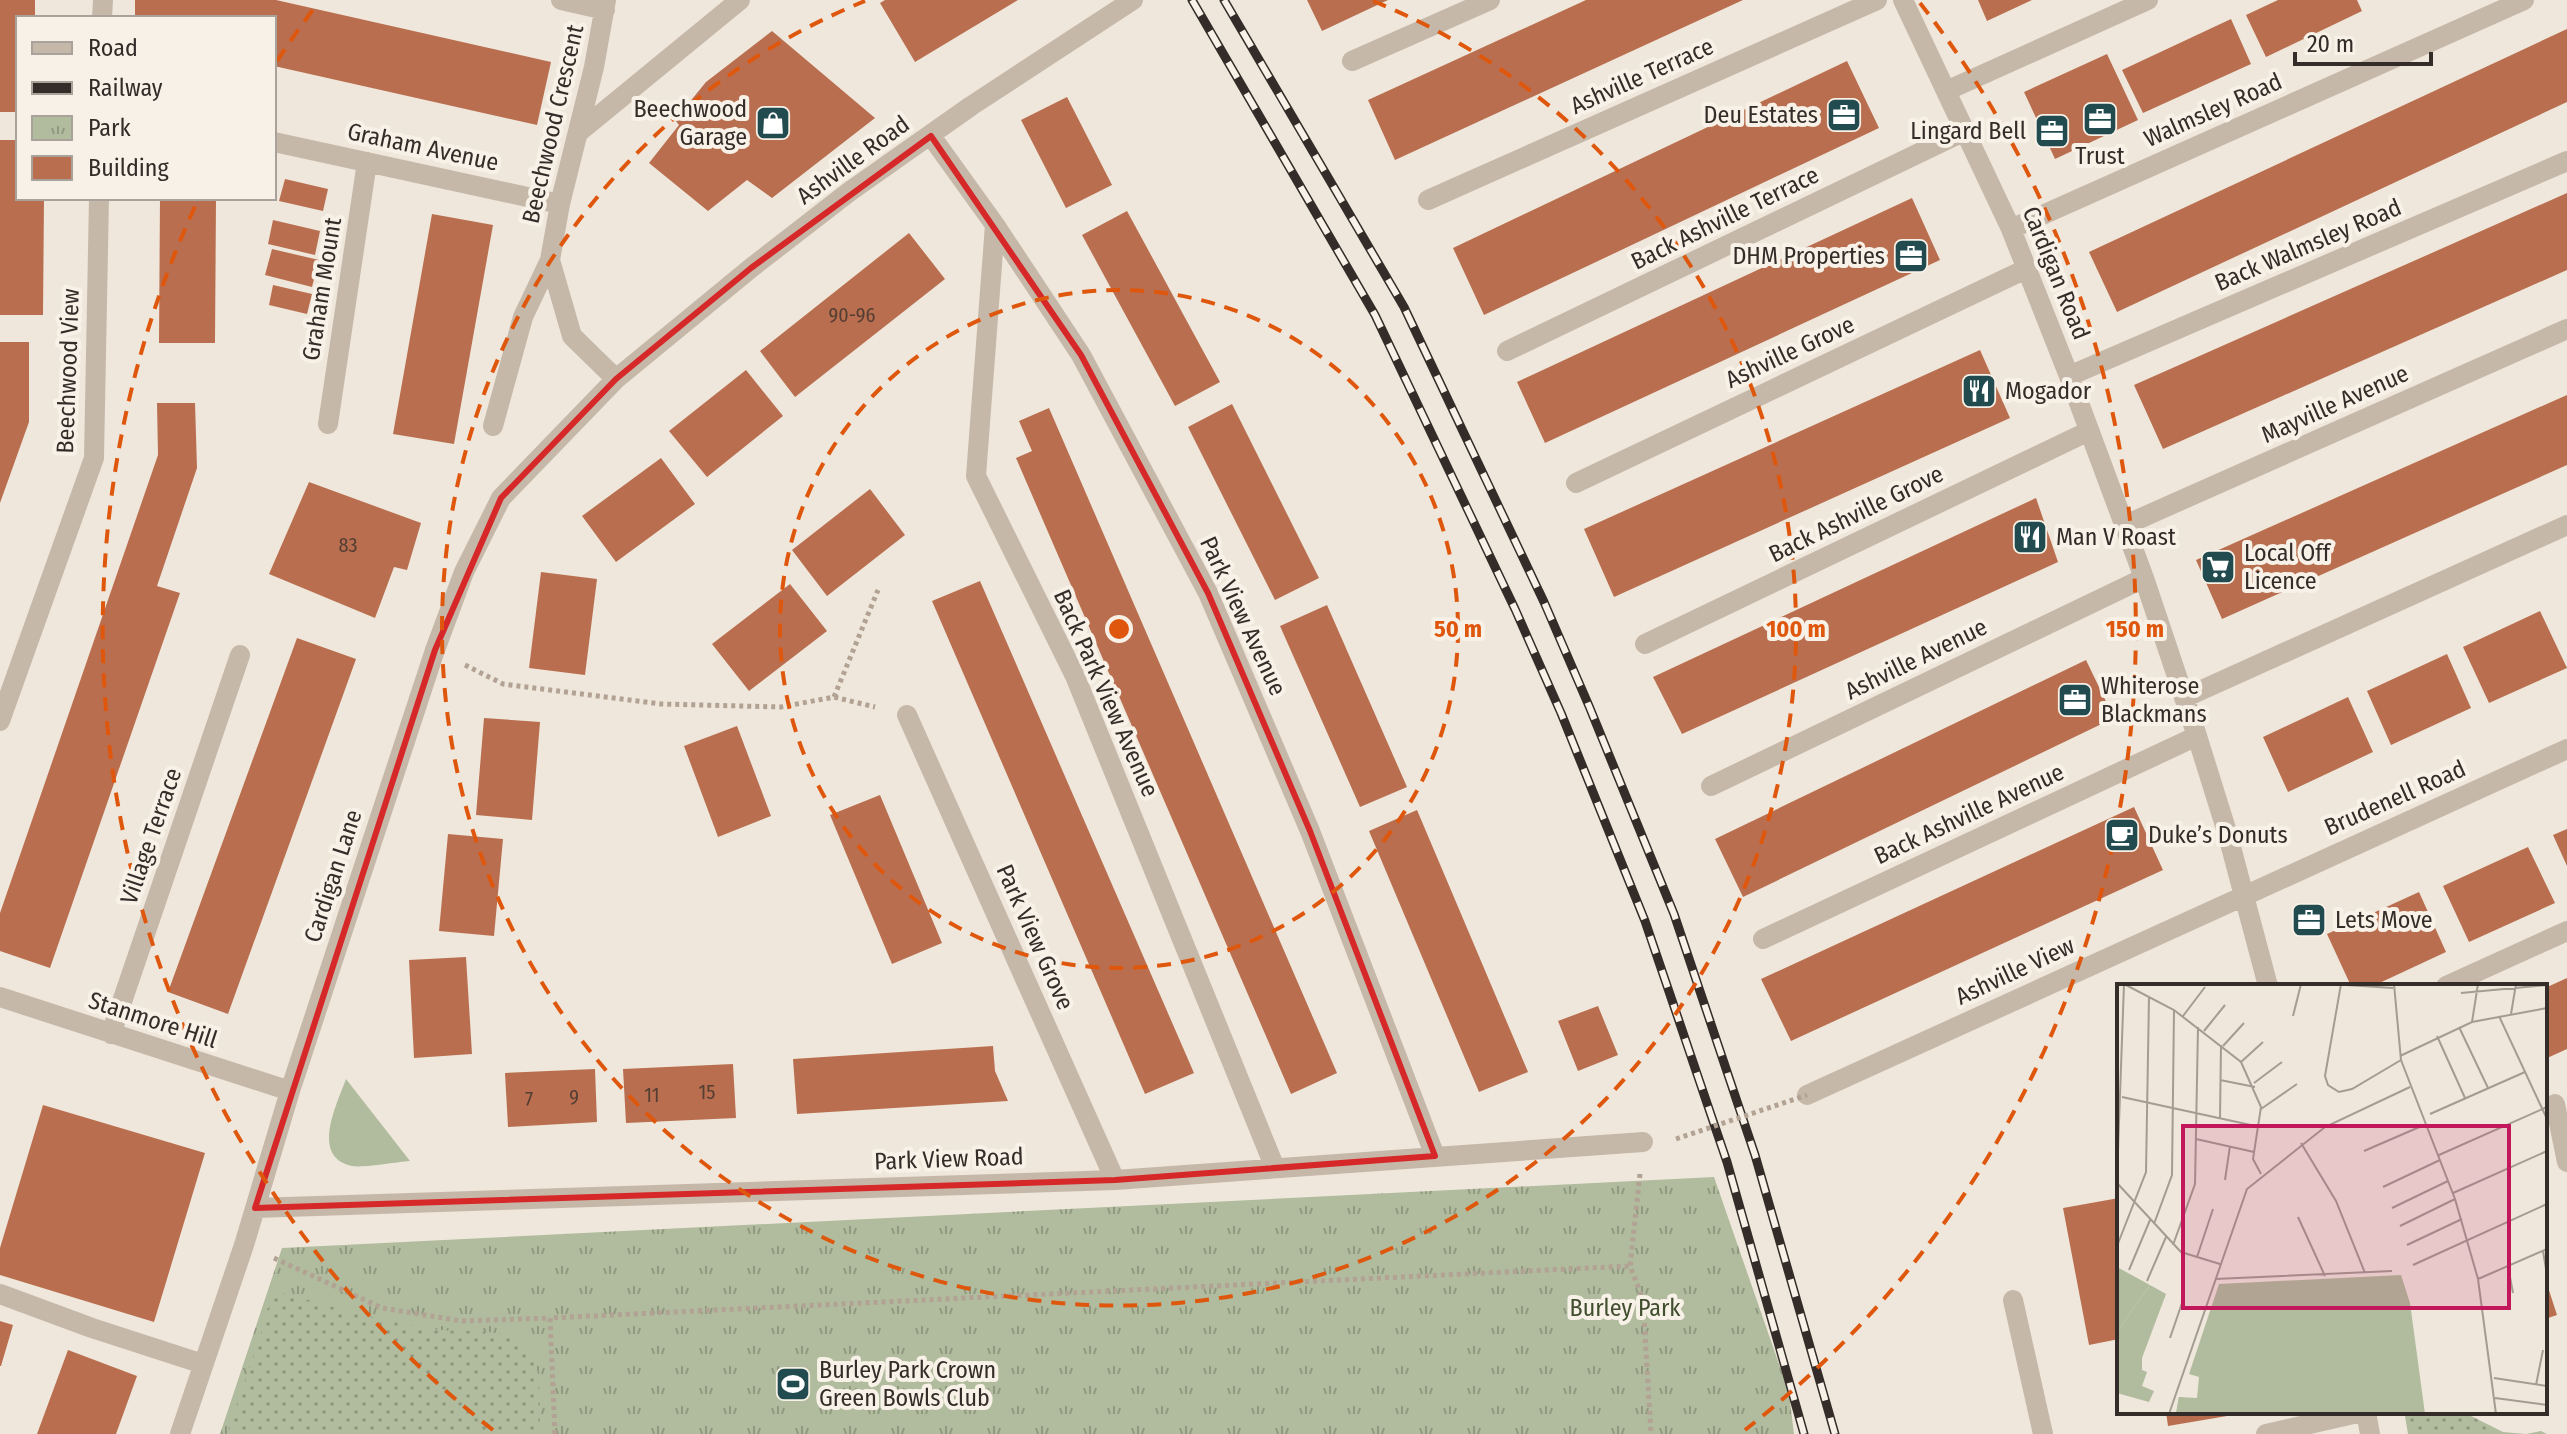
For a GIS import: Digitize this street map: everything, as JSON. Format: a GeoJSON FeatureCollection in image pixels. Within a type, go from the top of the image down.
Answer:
{"type":"FeatureCollection","features":[{"type":"Feature","properties":{"kind":"street"},"geometry":{"type":"LineString","coordinates":[[561,0],[605,5]]}},
{"type":"Feature","properties":{"kind":"street"},"geometry":{"type":"LineString","coordinates":[[579,132],[740,0]]}},
{"type":"Feature","properties":{"kind":"street"},"geometry":{"type":"LineString","coordinates":[[1352,61],[1490,0]]}},
{"type":"Feature","properties":{"kind":"street","name":"Ashville Terrace"},"geometry":{"type":"LineString","coordinates":[[1428,200],[1877,0]]}},
{"type":"Feature","properties":{"kind":"street","name":"Cardigan Road"},"geometry":{"type":"LineString","coordinates":[[1903,0],[2011,229],[2144,578],[2197,736],[2245,895],[2267,984]]}},
{"type":"Feature","properties":{"kind":"street"},"geometry":{"type":"LineString","coordinates":[[1946,91],[2148,0]]}},
{"type":"Feature","properties":{"kind":"street","name":"Walmsley Road"},"geometry":{"type":"LineString","coordinates":[[2011,229],[2524,0]]}},
{"type":"Feature","properties":{"kind":"street","name":"Beechwood Crescent"},"geometry":{"type":"LineString","coordinates":[[493,426],[523,317],[550,260],[605,5]]}},
{"type":"Feature","properties":{"kind":"street","name":"Ashville Road"},"geometry":{"type":"LineString","coordinates":[[616,379],[824,211],[971,106],[1125,5]]}},
{"type":"Feature","properties":{"kind":"street","name":"Back Ashville Terrace"},"geometry":{"type":"LineString","coordinates":[[1507,351],[1965,131]]}},
{"type":"Feature","properties":{"kind":"street","name":"Park View Avenue"},"geometry":{"type":"LineString","coordinates":[[931,136],[995,225],[1081,355],[1208,593],[1310,831],[1435,1156]]}},
{"type":"Feature","properties":{"kind":"street","name":"Graham Avenue"},"geometry":{"type":"LineString","coordinates":[[276,142],[560,204]]}},
{"type":"Feature","properties":{"kind":"street","name":"Back Walmsley Road"},"geometry":{"type":"LineString","coordinates":[[2069,376],[2567,161]]}},
{"type":"Feature","properties":{"kind":"street","name":"Graham Mount"},"geometry":{"type":"LineString","coordinates":[[328,424],[367,162]]}},
{"type":"Feature","properties":{"kind":"street","name":"Beechwood View"},"geometry":{"type":"LineString","coordinates":[[0,721],[94,458],[99,200]]}},
{"type":"Feature","properties":{"kind":"street","name":"Back Park View Avenue"},"geometry":{"type":"LineString","coordinates":[[995,225],[976,476],[1075,676],[1275,1168]]}},
{"type":"Feature","properties":{"kind":"street","name":"Beechwood Crescent"},"geometry":{"type":"LineString","coordinates":[[550,260],[572,336],[616,379]]}},
{"type":"Feature","properties":{"kind":"street","name":"Ashville Grove"},"geometry":{"type":"LineString","coordinates":[[1576,483],[2026,269]]}},
{"type":"Feature","properties":{"kind":"street","name":"Mayville Avenue"},"geometry":{"type":"LineString","coordinates":[[2123,526],[2567,329]]}},
{"type":"Feature","properties":{"kind":"street","name":"Cardigan Lane"},"geometry":{"type":"LineString","coordinates":[[180,1434],[244,1245],[290,1091],[435,650],[464,572],[501,498],[616,379]]}},
{"type":"Feature","properties":{"kind":"street","name":"Back Ashville Grove"},"geometry":{"type":"LineString","coordinates":[[1645,644],[2089,431]]}},
{"type":"Feature","properties":{"kind":"street"},"geometry":{"type":"LineString","coordinates":[[2184,698],[2567,525]]}},
{"type":"Feature","properties":{"kind":"street","name":"Ashville Avenue"},"geometry":{"type":"LineString","coordinates":[[1711,786],[2144,578]]}},
{"type":"Feature","properties":{"kind":"street","name":"Village Terrace"},"geometry":{"type":"LineString","coordinates":[[111,1034],[240,655]]}},
{"type":"Feature","properties":{"kind":"street","name":"Park View Grove"},"geometry":{"type":"LineString","coordinates":[[907,715],[1115,1180]]}},
{"type":"Feature","properties":{"kind":"street","name":"Back Ashville Avenue"},"geometry":{"type":"LineString","coordinates":[[1763,939],[2197,736]]}},
{"type":"Feature","properties":{"kind":"street","name":"Brudenell Road"},"geometry":{"type":"LineString","coordinates":[[2245,895],[2567,749]]}},
{"type":"Feature","properties":{"kind":"street","name":"Ashville View"},"geometry":{"type":"LineString","coordinates":[[1807,1095],[2245,895]]}},
{"type":"Feature","properties":{"kind":"street"},"geometry":{"type":"LineString","coordinates":[[2450,984],[2567,931]]}},
{"type":"Feature","properties":{"kind":"street","name":"Stanmore Hill"},"geometry":{"type":"LineString","coordinates":[[0,997],[290,1091]]}},
{"type":"Feature","properties":{"kind":"street"},"geometry":{"type":"LineString","coordinates":[[2556,1103],[2567,1162]]}},
{"type":"Feature","properties":{"kind":"street","name":"Park View Road"},"geometry":{"type":"LineString","coordinates":[[255,1208],[1115,1180],[1643,1142]]}},
{"type":"Feature","properties":{"kind":"street"},"geometry":{"type":"LineString","coordinates":[[0,1294],[203,1364]]}},
{"type":"Feature","properties":{"kind":"street"},"geometry":{"type":"LineString","coordinates":[[2013,1300],[2043,1434]]}},
{"type":"Feature","properties":{"kind":"street"},"geometry":{"type":"LineString","coordinates":[[2266,1434],[2355,1414]]}},
{"type":"Feature","properties":{"kind":"street"},"geometry":{"type":"LineString","coordinates":[[2365,1414],[2370,1434]]}},
{"type":"Feature","properties":{"kind":"path"},"geometry":{"type":"LineString","coordinates":[[834,697],[878,590]]}},
{"type":"Feature","properties":{"kind":"path"},"geometry":{"type":"LineString","coordinates":[[435,650],[503,684],[661,704],[781,707],[834,697],[907,715]]}},
{"type":"Feature","properties":{"kind":"path"},"geometry":{"type":"LineString","coordinates":[[1676,1139],[1807,1095]]}},
{"type":"Feature","properties":{"kind":"path"},"geometry":{"type":"LineString","coordinates":[[1643,1142],[1630,1266],[1643,1300],[1651,1434]]}},
{"type":"Feature","properties":{"kind":"path"},"geometry":{"type":"LineString","coordinates":[[244,1245],[382,1308],[462,1321],[1630,1266]]}},
{"type":"Feature","properties":{"kind":"path"},"geometry":{"type":"LineString","coordinates":[[550,1318],[555,1434]]}},
{"type":"Feature","properties":{"kind":"highlighted area"},"geometry":{"type":"Polygon","coordinates":[[[931,136],[1081,355],[1208,593],[1310,831],[1435,1156],[1115,1180],[255,1208],[435,650],[501,498],[616,379],[751,268],[931,136]]]}},
{"type":"Feature","properties":{"kind":"green space"},"geometry":{"type":"Polygon","coordinates":[[[346,1079],[410,1161],[352,1166],[339,1161],[329,1141],[330,1128],[346,1079]]]}},
{"type":"Feature","properties":{"kind":"green space","name":"Burley Park"},"geometry":{"type":"Polygon","coordinates":[[[1714,1177],[1789,1393],[1794,1434],[220,1434],[282,1248],[1714,1177]]]}},
{"type":"Feature","properties":{"kind":"green space"},"geometry":{"type":"Polygon","coordinates":[[[275,1291],[400,1323],[442,1330],[498,1333],[518,1340],[526,1345],[536,1363],[540,1434],[227,1434],[275,1291]]]}},
{"type":"Feature","properties":{"kind":"green space"},"geometry":{"type":"Polygon","coordinates":[[[2467,1414],[2503,1432],[2526,1434],[2408,1434],[2405,1416],[2467,1414]]]}},
{"type":"Feature","properties":{"kind":"building"},"geometry":{"type":"Polygon","coordinates":[[[0,0],[35,0],[35,16],[16,16],[16,112],[0,112],[0,0]]]}},
{"type":"Feature","properties":{"kind":"building"},"geometry":{"type":"Polygon","coordinates":[[[135,0],[276,0],[551,62],[537,125],[276,66],[276,16],[135,16],[135,0]]]}},
{"type":"Feature","properties":{"kind":"building"},"geometry":{"type":"Polygon","coordinates":[[[885,0],[1018,0],[915,62],[880,3],[885,0]]]}},
{"type":"Feature","properties":{"kind":"building"},"geometry":{"type":"Polygon","coordinates":[[[1307,0],[1388,0],[1322,31],[1307,0]]]}},
{"type":"Feature","properties":{"kind":"building"},"geometry":{"type":"Polygon","coordinates":[[[1586,0],[1743,0],[1395,160],[1368,100],[1586,0]]]}},
{"type":"Feature","properties":{"kind":"building"},"geometry":{"type":"Polygon","coordinates":[[[1978,0],[2032,0],[1987,21],[1978,0]]]}},
{"type":"Feature","properties":{"kind":"building"},"geometry":{"type":"Polygon","coordinates":[[[2278,0],[2357,0],[2362,11],[2266,57],[2246,15],[2278,0]]]}},
{"type":"Feature","properties":{"kind":"building"},"geometry":{"type":"Polygon","coordinates":[[[2231,19],[2251,64],[2143,113],[2122,70],[2231,19]]]}},
{"type":"Feature","properties":{"kind":"building"},"geometry":{"type":"Polygon","coordinates":[[[2567,29],[2567,102],[2117,312],[2089,252],[2567,29]]]}},
{"type":"Feature","properties":{"kind":"building","name":"Beechwood Garage"},"geometry":{"type":"Polygon","coordinates":[[[772,31],[875,118],[772,198],[747,180],[708,211],[649,163],[679,125],[675,120],[706,82],[772,31]]]}},
{"type":"Feature","properties":{"kind":"building"},"geometry":{"type":"Polygon","coordinates":[[[2107,54],[2138,120],[2055,159],[2024,92],[2107,54]]]}},
{"type":"Feature","properties":{"kind":"building"},"geometry":{"type":"Polygon","coordinates":[[[1847,61],[1879,128],[1484,315],[1453,248],[1847,61]]]}},
{"type":"Feature","properties":{"kind":"building"},"geometry":{"type":"Polygon","coordinates":[[[1067,97],[1112,185],[1066,208],[1021,120],[1067,97]]]}},
{"type":"Feature","properties":{"kind":"building"},"geometry":{"type":"Polygon","coordinates":[[[0,140],[16,140],[16,200],[44,200],[43,315],[0,315],[0,140]]]}},
{"type":"Feature","properties":{"kind":"building"},"geometry":{"type":"Polygon","coordinates":[[[285,179],[328,189],[323,211],[279,201],[285,179]]]}},
{"type":"Feature","properties":{"kind":"building"},"geometry":{"type":"Polygon","coordinates":[[[2567,193],[2567,270],[2163,449],[2134,385],[2567,193]]]}},
{"type":"Feature","properties":{"kind":"building"},"geometry":{"type":"Polygon","coordinates":[[[1912,198],[1940,260],[1545,443],[1517,382],[1912,198]]]}},
{"type":"Feature","properties":{"kind":"building"},"geometry":{"type":"Polygon","coordinates":[[[160,200],[216,200],[215,343],[159,343],[160,200]]]}},
{"type":"Feature","properties":{"kind":"building"},"geometry":{"type":"Polygon","coordinates":[[[1127,211],[1220,382],[1175,406],[1082,235],[1127,211]]]}},
{"type":"Feature","properties":{"kind":"building"},"geometry":{"type":"Polygon","coordinates":[[[432,214],[493,225],[454,444],[393,434],[432,214]]]}},
{"type":"Feature","properties":{"kind":"building"},"geometry":{"type":"Polygon","coordinates":[[[273,220],[320,231],[315,255],[268,244],[273,220]]]}},
{"type":"Feature","properties":{"kind":"building"},"geometry":{"type":"Polygon","coordinates":[[[909,233],[945,279],[795,397],[760,351],[909,233]]]}},
{"type":"Feature","properties":{"kind":"building"},"geometry":{"type":"Polygon","coordinates":[[[272,249],[319,260],[312,287],[265,275],[272,249]]]}},
{"type":"Feature","properties":{"kind":"building"},"geometry":{"type":"Polygon","coordinates":[[[273,285],[312,294],[307,314],[269,305],[273,285]]]}},
{"type":"Feature","properties":{"kind":"building"},"geometry":{"type":"Polygon","coordinates":[[[0,342],[29,342],[29,422],[0,503],[0,342]]]}},
{"type":"Feature","properties":{"kind":"building"},"geometry":{"type":"Polygon","coordinates":[[[1980,350],[2010,418],[1614,597],[1584,529],[1980,350]]]}},
{"type":"Feature","properties":{"kind":"building"},"geometry":{"type":"Polygon","coordinates":[[[746,370],[783,416],[707,477],[669,431],[746,370]]]}},
{"type":"Feature","properties":{"kind":"building"},"geometry":{"type":"Polygon","coordinates":[[[2567,395],[2567,465],[2222,619],[2196,560],[2567,395]]]}},
{"type":"Feature","properties":{"kind":"building"},"geometry":{"type":"Polygon","coordinates":[[[157,403],[195,403],[197,468],[157,586],[180,593],[50,968],[0,951],[0,913],[158,455],[157,403]]]}},
{"type":"Feature","properties":{"kind":"building"},"geometry":{"type":"Polygon","coordinates":[[[1232,404],[1319,578],[1275,600],[1188,427],[1232,404]]]}},
{"type":"Feature","properties":{"kind":"building"},"geometry":{"type":"Polygon","coordinates":[[[1049,408],[1337,1073],[1291,1094],[1016,458],[1032,451],[1019,421],[1049,408]]]}},
{"type":"Feature","properties":{"kind":"building"},"geometry":{"type":"Polygon","coordinates":[[[661,458],[695,504],[616,562],[582,516],[661,458]]]}},
{"type":"Feature","properties":{"kind":"building"},"geometry":{"type":"Polygon","coordinates":[[[309,482],[421,523],[407,570],[394,567],[375,618],[269,574],[309,482]]]}},
{"type":"Feature","properties":{"kind":"building"},"geometry":{"type":"Polygon","coordinates":[[[870,489],[905,535],[827,596],[792,550],[870,489]]]}},
{"type":"Feature","properties":{"kind":"building"},"geometry":{"type":"Polygon","coordinates":[[[2036,498],[2058,562],[1682,734],[1653,677],[2036,498]]]}},
{"type":"Feature","properties":{"kind":"building"},"geometry":{"type":"Polygon","coordinates":[[[541,572],[597,579],[585,675],[529,668],[541,572]]]}},
{"type":"Feature","properties":{"kind":"building"},"geometry":{"type":"Polygon","coordinates":[[[980,581],[1194,1073],[1145,1094],[932,601],[980,581]]]}},
{"type":"Feature","properties":{"kind":"building"},"geometry":{"type":"Polygon","coordinates":[[[790,584],[827,631],[749,691],[712,644],[790,584]]]}},
{"type":"Feature","properties":{"kind":"building"},"geometry":{"type":"Polygon","coordinates":[[[1327,605],[1407,787],[1360,807],[1280,626],[1327,605]]]}},
{"type":"Feature","properties":{"kind":"building"},"geometry":{"type":"Polygon","coordinates":[[[2540,611],[2567,668],[2489,703],[2463,647],[2540,611]]]}},
{"type":"Feature","properties":{"kind":"building"},"geometry":{"type":"Polygon","coordinates":[[[297,638],[356,659],[228,1014],[168,992],[297,638]]]}},
{"type":"Feature","properties":{"kind":"building"},"geometry":{"type":"Polygon","coordinates":[[[2447,654],[2471,708],[2391,745],[2367,691],[2447,654]]]}},
{"type":"Feature","properties":{"kind":"building"},"geometry":{"type":"Polygon","coordinates":[[[2086,660],[2114,718],[1743,897],[1715,839],[2086,660]]]}},
{"type":"Feature","properties":{"kind":"building"},"geometry":{"type":"Polygon","coordinates":[[[2348,697],[2373,752],[2288,792],[2263,737],[2348,697]]]}},
{"type":"Feature","properties":{"kind":"building"},"geometry":{"type":"Polygon","coordinates":[[[484,718],[540,722],[532,820],[476,815],[484,718]]]}},
{"type":"Feature","properties":{"kind":"building"},"geometry":{"type":"Polygon","coordinates":[[[737,726],[771,816],[718,837],[684,746],[737,726]]]}},
{"type":"Feature","properties":{"kind":"building"},"geometry":{"type":"Polygon","coordinates":[[[880,795],[942,943],[892,964],[830,815],[880,795]]]}},
{"type":"Feature","properties":{"kind":"building"},"geometry":{"type":"Polygon","coordinates":[[[2134,807],[2163,870],[1791,1041],[1761,979],[2134,807]]]}},
{"type":"Feature","properties":{"kind":"building"},"geometry":{"type":"Polygon","coordinates":[[[1417,810],[1528,1072],[1479,1092],[1369,831],[1417,810]]]}},
{"type":"Feature","properties":{"kind":"building"},"geometry":{"type":"Polygon","coordinates":[[[2567,829],[2567,866],[2553,835],[2567,829]]]}},
{"type":"Feature","properties":{"kind":"building"},"geometry":{"type":"Polygon","coordinates":[[[448,834],[503,839],[494,936],[439,931],[448,834]]]}},
{"type":"Feature","properties":{"kind":"building"},"geometry":{"type":"Polygon","coordinates":[[[2528,847],[2555,903],[2469,942],[2443,886],[2528,847]]]}},
{"type":"Feature","properties":{"kind":"building"},"geometry":{"type":"Polygon","coordinates":[[[2419,892],[2446,952],[2377,984],[2350,984],[2327,934],[2419,892]]]}},
{"type":"Feature","properties":{"kind":"building"},"geometry":{"type":"Polygon","coordinates":[[[466,957],[472,1054],[414,1058],[409,960],[466,957]]]}},
{"type":"Feature","properties":{"kind":"building"},"geometry":{"type":"Polygon","coordinates":[[[2567,978],[2567,1049],[2547,1058],[2547,987],[2567,978]]]}},
{"type":"Feature","properties":{"kind":"building"},"geometry":{"type":"Polygon","coordinates":[[[1598,1006],[1618,1055],[1578,1071],[1558,1021],[1598,1006]]]}},
{"type":"Feature","properties":{"kind":"building"},"geometry":{"type":"Polygon","coordinates":[[[993,1046],[995,1071],[1008,1101],[797,1114],[793,1059],[993,1046]]]}},
{"type":"Feature","properties":{"kind":"building"},"geometry":{"type":"Polygon","coordinates":[[[733,1064],[736,1118],[626,1123],[623,1069],[733,1064]]]}},
{"type":"Feature","properties":{"kind":"building"},"geometry":{"type":"Polygon","coordinates":[[[595,1069],[597,1122],[508,1127],[505,1073],[595,1069]]]}},
{"type":"Feature","properties":{"kind":"building"},"geometry":{"type":"Polygon","coordinates":[[[43,1105],[205,1153],[154,1322],[0,1275],[0,1248],[43,1105]]]}},
{"type":"Feature","properties":{"kind":"building"},"geometry":{"type":"Polygon","coordinates":[[[2117,1198],[2117,1339],[2089,1345],[2063,1208],[2117,1198]]]}},
{"type":"Feature","properties":{"kind":"building"},"geometry":{"type":"Polygon","coordinates":[[[2547,1284],[2557,1315],[2547,1318],[2547,1284]]]}},
{"type":"Feature","properties":{"kind":"building"},"geometry":{"type":"Polygon","coordinates":[[[0,1321],[13,1325],[1,1366],[0,1366],[0,1321]]]}},
{"type":"Feature","properties":{"kind":"building"},"geometry":{"type":"Polygon","coordinates":[[[68,1350],[137,1376],[116,1434],[37,1434],[68,1350]]]}},
{"type":"Feature","properties":{"kind":"building"},"geometry":{"type":"Polygon","coordinates":[[[2166,1414],[2239,1414],[2168,1426],[2166,1414]]]}},
{"type":"Feature","properties":{"kind":"railway"},"geometry":{"type":"LineString","coordinates":[[1192,0],[1375,315],[1561,713],[1645,921],[1727,1162],[1804,1434]]}},
{"type":"Feature","properties":{"kind":"railway"},"geometry":{"type":"LineString","coordinates":[[1224,0],[1404,307],[1544,602],[1589,706],[1674,914],[1755,1155],[1835,1434]]}},
{"type":"Feature","properties":{"kind":"place","name":"Deu Estates"},"geometry":{"type":"Point","coordinates":[1844,115]}},
{"type":"Feature","properties":{"kind":"place","name":"Trust"},"geometry":{"type":"Point","coordinates":[2100,119]}},
{"type":"Feature","properties":{"kind":"place","name":"Beechwood Garage"},"geometry":{"type":"Point","coordinates":[773,123]}},
{"type":"Feature","properties":{"kind":"place","name":"Lingard Bell"},"geometry":{"type":"Point","coordinates":[2052,131]}},
{"type":"Feature","properties":{"kind":"place","name":"DHM Properties"},"geometry":{"type":"Point","coordinates":[1911,256]}},
{"type":"Feature","properties":{"kind":"place","name":"Mogador"},"geometry":{"type":"Point","coordinates":[1979,391]}},
{"type":"Feature","properties":{"kind":"place","name":"Man V Roast"},"geometry":{"type":"Point","coordinates":[2030,537]}},
{"type":"Feature","properties":{"kind":"place","name":"Local Off Licence"},"geometry":{"type":"Point","coordinates":[2218,567]}},
{"type":"Feature","properties":{"kind":"place","name":"Whiterose Blackmans"},"geometry":{"type":"Point","coordinates":[2075,700]}},
{"type":"Feature","properties":{"kind":"place","name":"Duke’s Donuts"},"geometry":{"type":"Point","coordinates":[2122,835]}},
{"type":"Feature","properties":{"kind":"place","name":"Lets Move"},"geometry":{"type":"Point","coordinates":[2309,920]}},
{"type":"Feature","properties":{"kind":"place","name":"Burley Park Crown Green Bowls Club"},"geometry":{"type":"Point","coordinates":[793,1384]}}]}
